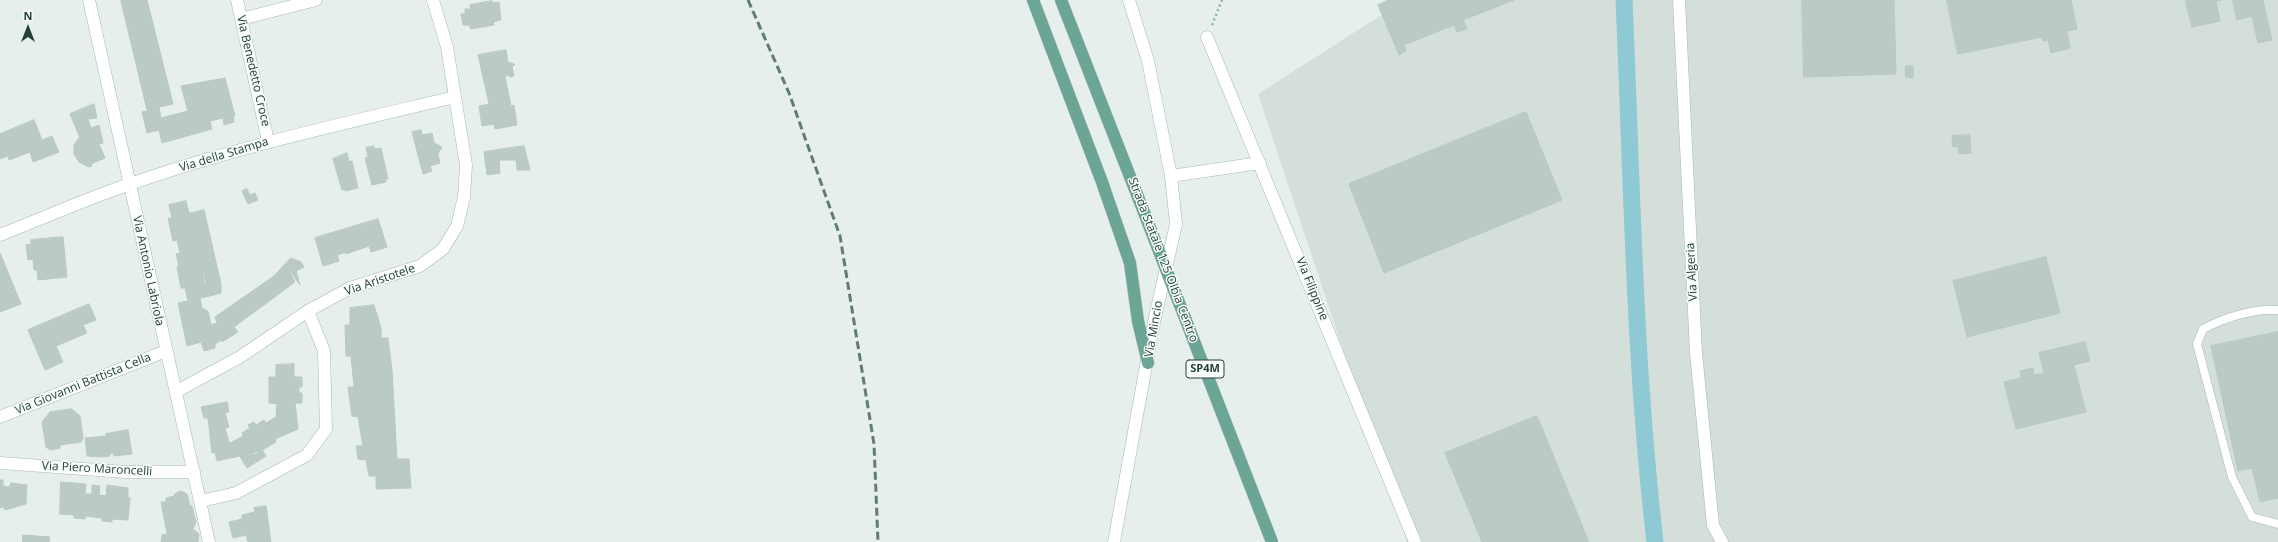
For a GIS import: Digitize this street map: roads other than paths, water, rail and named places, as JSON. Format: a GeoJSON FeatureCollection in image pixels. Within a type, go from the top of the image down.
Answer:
{"type":"FeatureCollection","features":[{"type":"Feature","properties":{"kind":"main road"},"geometry":{"type":"LineString","coordinates":[[1033,0],[1102,182],[1130,263],[1138,321],[1148,363]]}},
{"type":"Feature","properties":{"kind":"main road","name":"Strada Statale 125 Olbia Centro"},"geometry":{"type":"LineString","coordinates":[[1061,0],[1272,542]]}},
{"type":"Feature","properties":{"kind":"street","name":"Via Antonio Labriola"},"geometry":{"type":"LineString","coordinates":[[89,0],[166,351],[177,391],[209,542]]}},
{"type":"Feature","properties":{"kind":"street","name":"Via Benedetto Croce"},"geometry":{"type":"LineString","coordinates":[[237,0],[268,142]]}},
{"type":"Feature","properties":{"kind":"street"},"geometry":{"type":"LineString","coordinates":[[241,19],[316,0]]}},
{"type":"Feature","properties":{"kind":"street","name":"Via Aristotele"},"geometry":{"type":"LineString","coordinates":[[177,391],[240,357],[308,311],[350,288],[420,266],[443,249],[457,226],[464,197],[466,165],[447,47],[433,0]]}},
{"type":"Feature","properties":{"kind":"street","name":"Via Mincio"},"geometry":{"type":"LineString","coordinates":[[1114,542],[1148,363],[1154,322],[1176,224],[1171,176],[1148,61],[1130,0]]}},
{"type":"Feature","properties":{"kind":"street","name":"Via Algeria"},"geometry":{"type":"LineString","coordinates":[[1679,0],[1696,353],[1713,525],[1722,542]]}},
{"type":"Feature","properties":{"kind":"street","name":"Via Filippine"},"geometry":{"type":"LineString","coordinates":[[1207,37],[1415,542]]}},
{"type":"Feature","properties":{"kind":"street","name":"Via della Stampa"},"geometry":{"type":"LineString","coordinates":[[0,235],[130,184],[268,142],[455,97]]}},
{"type":"Feature","properties":{"kind":"street"},"geometry":{"type":"LineString","coordinates":[[1171,176],[1260,163]]}},
{"type":"Feature","properties":{"kind":"street"},"geometry":{"type":"LineString","coordinates":[[201,501],[236,493],[307,455],[326,429],[324,351],[308,311]]}},
{"type":"Feature","properties":{"kind":"street","name":"Via Giovanni Battista Cella"},"geometry":{"type":"LineString","coordinates":[[0,417],[166,351]]}},
{"type":"Feature","properties":{"kind":"street","name":"Via Piero Maroncelli"},"geometry":{"type":"LineString","coordinates":[[0,463],[126,472],[194,472]]}},
{"type":"Feature","properties":{"kind":"lane"},"geometry":{"type":"LineString","coordinates":[[2278,310],[2266,309],[2216,322],[2203,329],[2197,344],[2232,477],[2252,518],[2278,524]]}},
{"type":"Feature","properties":{"kind":"waterway"},"geometry":{"type":"LineString","coordinates":[[1624,0],[1638,339],[1642,407],[1655,542]]}},
{"type":"Feature","properties":{"kind":"railway"},"geometry":{"type":"LineString","coordinates":[[748,0],[789,93],[840,236],[874,444],[878,542]]}}]}
